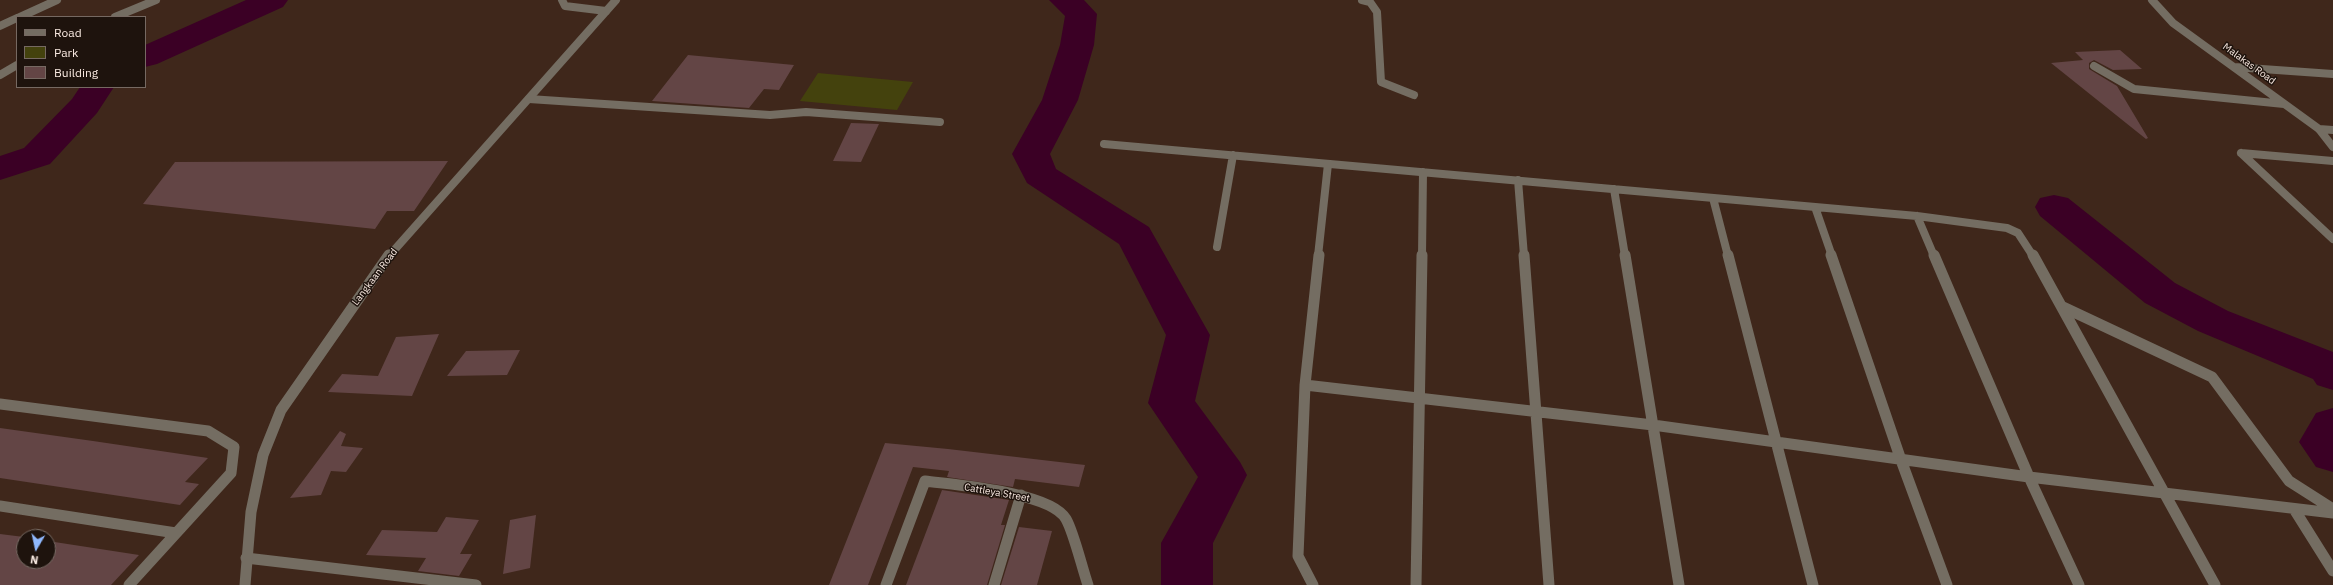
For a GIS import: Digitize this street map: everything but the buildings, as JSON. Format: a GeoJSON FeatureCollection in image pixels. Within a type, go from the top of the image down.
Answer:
{"type":"FeatureCollection","features":[{"type":"Feature","properties":{"kind":"street"},"geometry":{"type":"LineString","coordinates":[[22,16],[57,0]]}},
{"type":"Feature","properties":{"kind":"street"},"geometry":{"type":"LineString","coordinates":[[116,16],[156,0]]}},
{"type":"Feature","properties":{"kind":"street"},"geometry":{"type":"LineString","coordinates":[[557,0],[563,0],[565,6],[606,11]]}},
{"type":"Feature","properties":{"kind":"street","name":"Langkaan Road"},"geometry":{"type":"LineString","coordinates":[[245,585],[246,558],[251,512],[263,455],[282,410],[384,262],[529,99],[614,0]]}},
{"type":"Feature","properties":{"kind":"street"},"geometry":{"type":"LineString","coordinates":[[1362,0],[1370,2],[1378,12],[1381,82],[1414,95]]}},
{"type":"Feature","properties":{"kind":"street","name":"Malakas Road"},"geometry":{"type":"LineString","coordinates":[[2152,0],[2173,23],[2319,129],[2333,147]]}},
{"type":"Feature","properties":{"kind":"street"},"geometry":{"type":"LineString","coordinates":[[0,26],[16,18]]}},
{"type":"Feature","properties":{"kind":"street"},"geometry":{"type":"LineString","coordinates":[[0,75],[16,66]]}},
{"type":"Feature","properties":{"kind":"street"},"geometry":{"type":"LineString","coordinates":[[2094,66],[2134,89],[2144,91],[2284,104]]}},
{"type":"Feature","properties":{"kind":"street"},"geometry":{"type":"LineString","coordinates":[[2234,67],[2333,74]]}},
{"type":"Feature","properties":{"kind":"street"},"geometry":{"type":"LineString","coordinates":[[529,99],[770,115],[806,112],[940,122]]}},
{"type":"Feature","properties":{"kind":"street"},"geometry":{"type":"LineString","coordinates":[[2319,129],[2333,130]]}},
{"type":"Feature","properties":{"kind":"street"},"geometry":{"type":"LineString","coordinates":[[1104,144],[1917,216],[2007,228],[2018,234],[2063,307],[2215,585]]}},
{"type":"Feature","properties":{"kind":"street"},"geometry":{"type":"LineString","coordinates":[[2333,161],[2241,153],[2333,239]]}},
{"type":"Feature","properties":{"kind":"street"},"geometry":{"type":"LineString","coordinates":[[1217,247],[1233,155]]}},
{"type":"Feature","properties":{"kind":"street"},"geometry":{"type":"LineString","coordinates":[[1313,585],[1298,556],[1305,385],[1328,164]]}},
{"type":"Feature","properties":{"kind":"street"},"geometry":{"type":"LineString","coordinates":[[1416,585],[1423,172]]}},
{"type":"Feature","properties":{"kind":"street"},"geometry":{"type":"LineString","coordinates":[[1518,180],[1548,585]]}},
{"type":"Feature","properties":{"kind":"street"},"geometry":{"type":"LineString","coordinates":[[1614,189],[1679,585]]}},
{"type":"Feature","properties":{"kind":"street"},"geometry":{"type":"LineString","coordinates":[[1713,198],[1813,585]]}},
{"type":"Feature","properties":{"kind":"street"},"geometry":{"type":"LineString","coordinates":[[1815,207],[1901,460],[1947,585]]}},
{"type":"Feature","properties":{"kind":"street"},"geometry":{"type":"LineString","coordinates":[[1917,216],[2029,477],[2079,585]]}},
{"type":"Feature","properties":{"kind":"street"},"geometry":{"type":"LineString","coordinates":[[2063,307],[2203,371],[2212,377],[2289,481],[2333,509]]}},
{"type":"Feature","properties":{"kind":"street"},"geometry":{"type":"LineString","coordinates":[[1305,385],[1653,425],[2029,477],[2333,513]]}},
{"type":"Feature","properties":{"kind":"street"},"geometry":{"type":"LineString","coordinates":[[0,404],[208,431],[234,447],[231,473],[129,585]]}},
{"type":"Feature","properties":{"kind":"street","name":"Cattleya Street"},"geometry":{"type":"LineString","coordinates":[[886,585],[925,481],[1021,495],[1053,506],[1066,518],[1088,585]]}},
{"type":"Feature","properties":{"kind":"street"},"geometry":{"type":"LineString","coordinates":[[994,585],[1021,495]]}},
{"type":"Feature","properties":{"kind":"street"},"geometry":{"type":"LineString","coordinates":[[0,506],[176,533]]}},
{"type":"Feature","properties":{"kind":"street"},"geometry":{"type":"LineString","coordinates":[[2294,509],[2333,571]]}},
{"type":"Feature","properties":{"kind":"street"},"geometry":{"type":"LineString","coordinates":[[246,558],[476,585]]}},
{"type":"Feature","properties":{"kind":"green space"},"geometry":{"type":"Polygon","coordinates":[[[818,73],[913,82],[897,110],[800,101],[818,73]]]}},
{"type":"Feature","properties":{"kind":"waterway"},"geometry":{"type":"LineString","coordinates":[[146,57],[272,0]]}},
{"type":"Feature","properties":{"kind":"waterway"},"geometry":{"type":"LineString","coordinates":[[1065,0],[1081,14],[1077,45],[1060,100],[1031,154],[1040,175],[1135,236],[1188,335],[1171,403],[1223,475],[1187,543],[1187,585]]}},
{"type":"Feature","properties":{"kind":"waterway"},"geometry":{"type":"LineString","coordinates":[[0,169],[37,156],[85,106],[96,88]]}},
{"type":"Feature","properties":{"kind":"waterway"},"geometry":{"type":"LineString","coordinates":[[2054,207],[2160,293],[2213,321],[2329,368],[2333,374]]}},
{"type":"Feature","properties":{"kind":"waterway"},"geometry":{"type":"LineString","coordinates":[[2333,425],[2323,442],[2333,454]]}}]}
